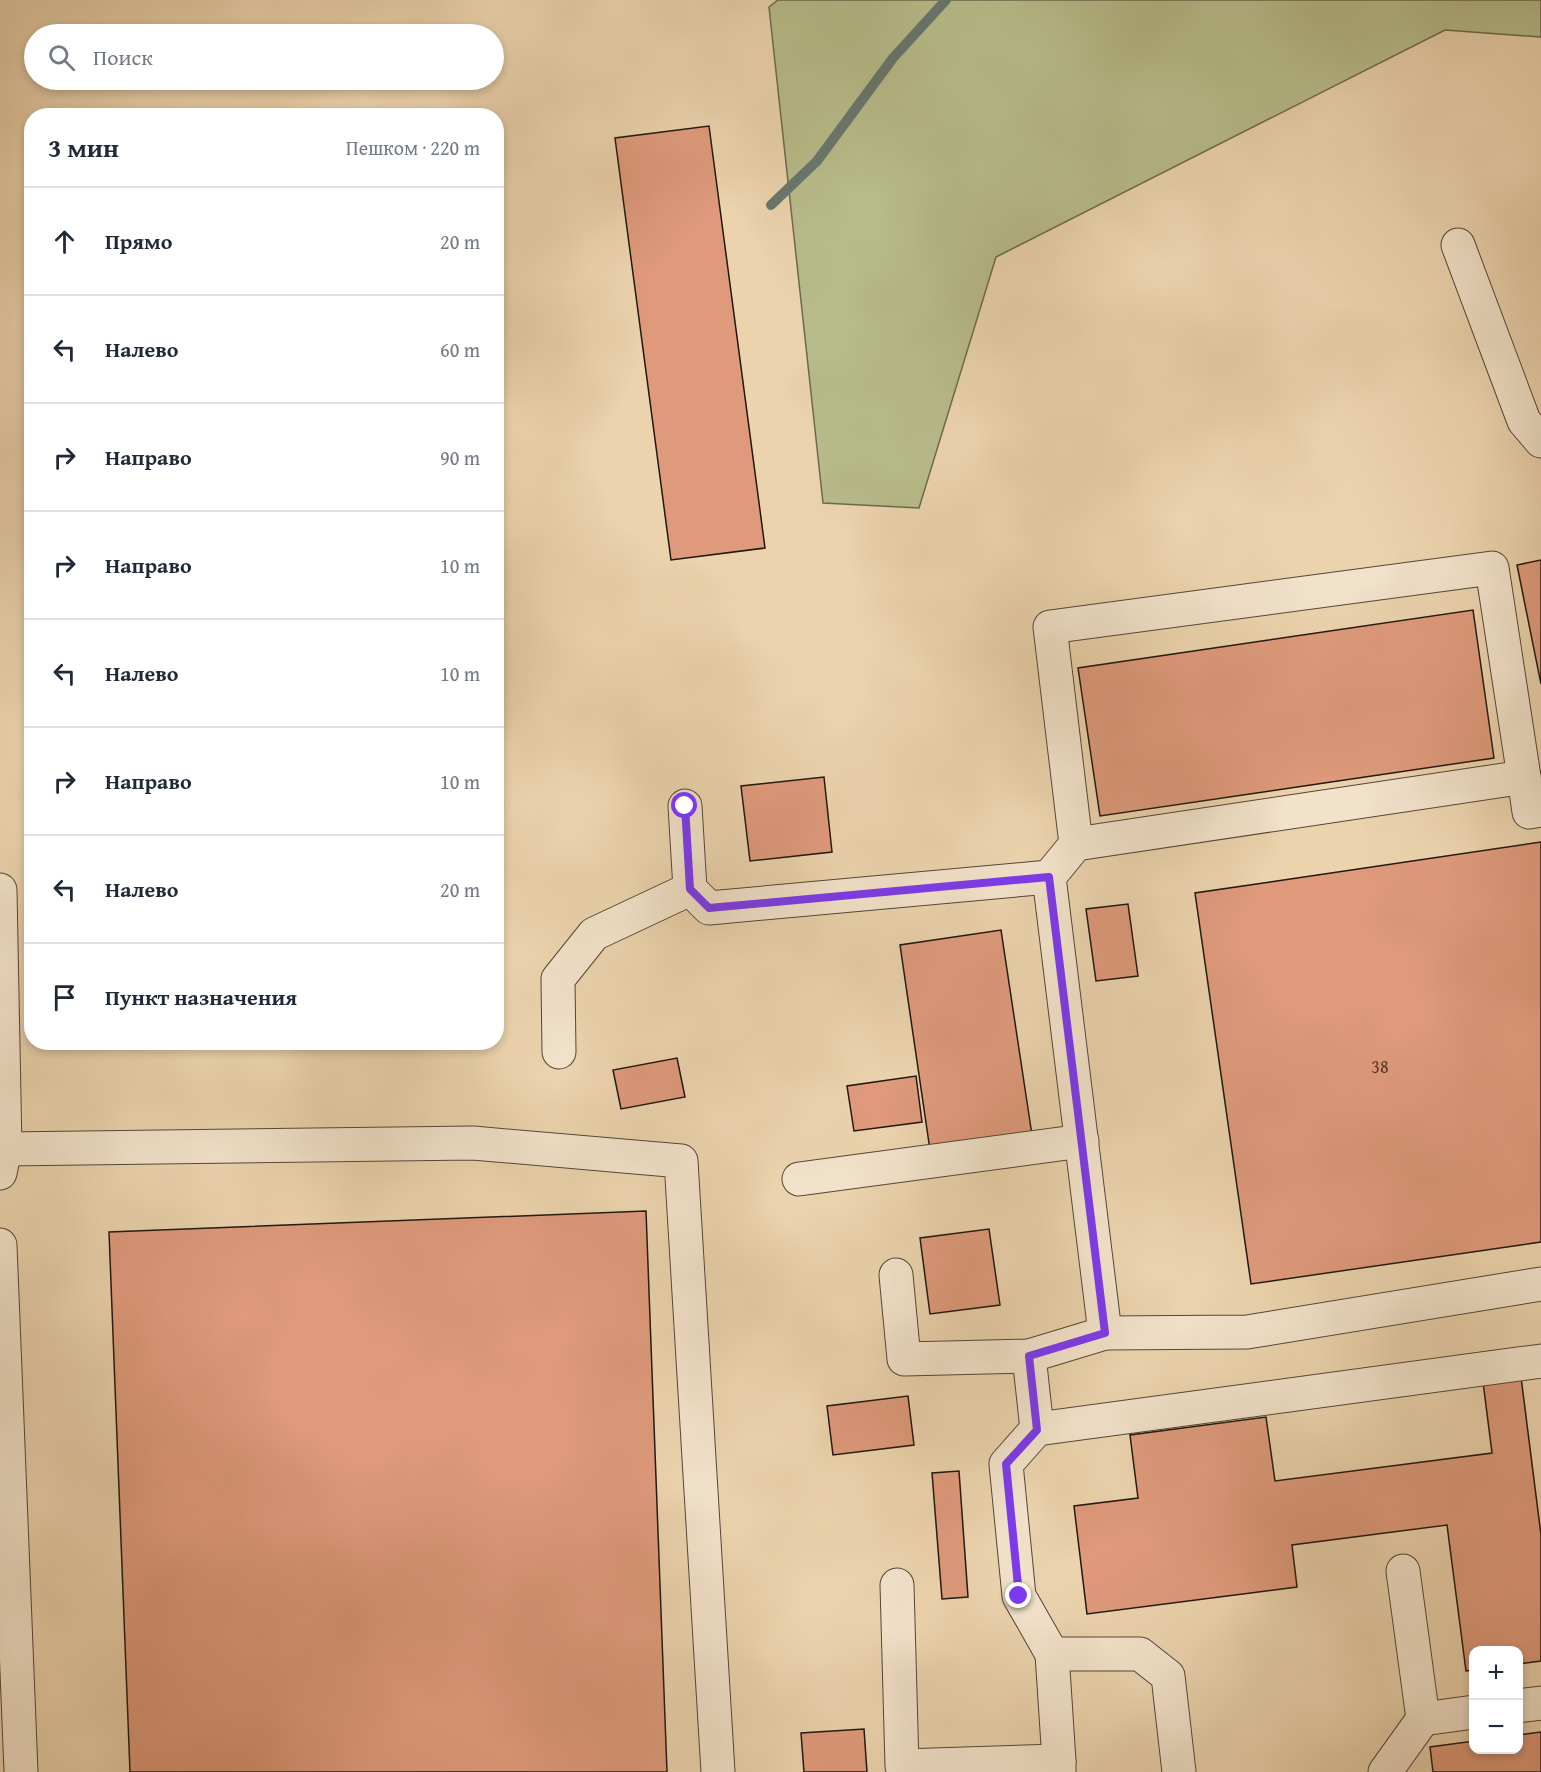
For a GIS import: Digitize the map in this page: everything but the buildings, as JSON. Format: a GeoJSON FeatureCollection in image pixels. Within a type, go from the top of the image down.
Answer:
{"type":"FeatureCollection","features":[{"type":"Feature","properties":{"kind":"lane"},"geometry":{"type":"LineString","coordinates":[[1458,245],[1524,421],[1541,441]]}},
{"type":"Feature","properties":{"kind":"lane"},"geometry":{"type":"LineString","coordinates":[[1076,844],[1050,627],[1492,568],[1529,812],[1541,810]]}},
{"type":"Feature","properties":{"kind":"lane"},"geometry":{"type":"LineString","coordinates":[[685,806],[690,889],[709,908],[1049,877],[1076,844],[1524,777]]}},
{"type":"Feature","properties":{"kind":"lane"},"geometry":{"type":"LineString","coordinates":[[1049,877],[1105,1333]]}},
{"type":"Feature","properties":{"kind":"lane"},"geometry":{"type":"LineString","coordinates":[[559,1052],[558,979],[594,934],[690,889]]}},
{"type":"Feature","properties":{"kind":"lane"},"geometry":{"type":"LineString","coordinates":[[0,890],[2,1161],[474,1143],[681,1161],[718,1772]]}},
{"type":"Feature","properties":{"kind":"lane"},"geometry":{"type":"LineString","coordinates":[[799,1179],[1082,1141]]}},
{"type":"Feature","properties":{"kind":"lane"},"geometry":{"type":"LineString","coordinates":[[0,1245],[21,1772]]}},
{"type":"Feature","properties":{"kind":"lane"},"geometry":{"type":"LineString","coordinates":[[896,1275],[904,1359],[1029,1356],[1105,1333],[1247,1332],[1541,1284]]}},
{"type":"Feature","properties":{"kind":"lane"},"geometry":{"type":"LineString","coordinates":[[1029,1356],[1037,1430]]}},
{"type":"Feature","properties":{"kind":"lane"},"geometry":{"type":"LineString","coordinates":[[897,1585],[902,1766],[1059,1766],[1052,1654],[1019,1596],[1006,1464],[1037,1430],[1541,1361]]}},
{"type":"Feature","properties":{"kind":"lane"},"geometry":{"type":"LineString","coordinates":[[1384,1772],[1423,1719],[1403,1570]]}},
{"type":"Feature","properties":{"kind":"lane"},"geometry":{"type":"LineString","coordinates":[[1052,1654],[1140,1654],[1168,1676],[1179,1772]]}},
{"type":"Feature","properties":{"kind":"lane"},"geometry":{"type":"LineString","coordinates":[[1523,1705],[1541,1703]]}},
{"type":"Feature","properties":{"kind":"lane"},"geometry":{"type":"LineString","coordinates":[[1423,1719],[1469,1713]]}},
{"type":"Feature","properties":{"kind":"green space"},"geometry":{"type":"Polygon","coordinates":[[[778,0],[1541,0],[1541,37],[1445,30],[996,257],[919,508],[823,503],[769,7],[778,0]]]}},
{"type":"Feature","properties":{"kind":"waterway"},"geometry":{"type":"LineString","coordinates":[[771,205],[817,161],[893,58],[946,0]]}},
{"type":"Feature","properties":{"kind":"route"},"geometry":{"type":"LineString","coordinates":[[685,806],[690,889],[709,908],[1049,877],[1105,1333],[1029,1356],[1037,1430],[1006,1464],[1019,1596]]}}]}
